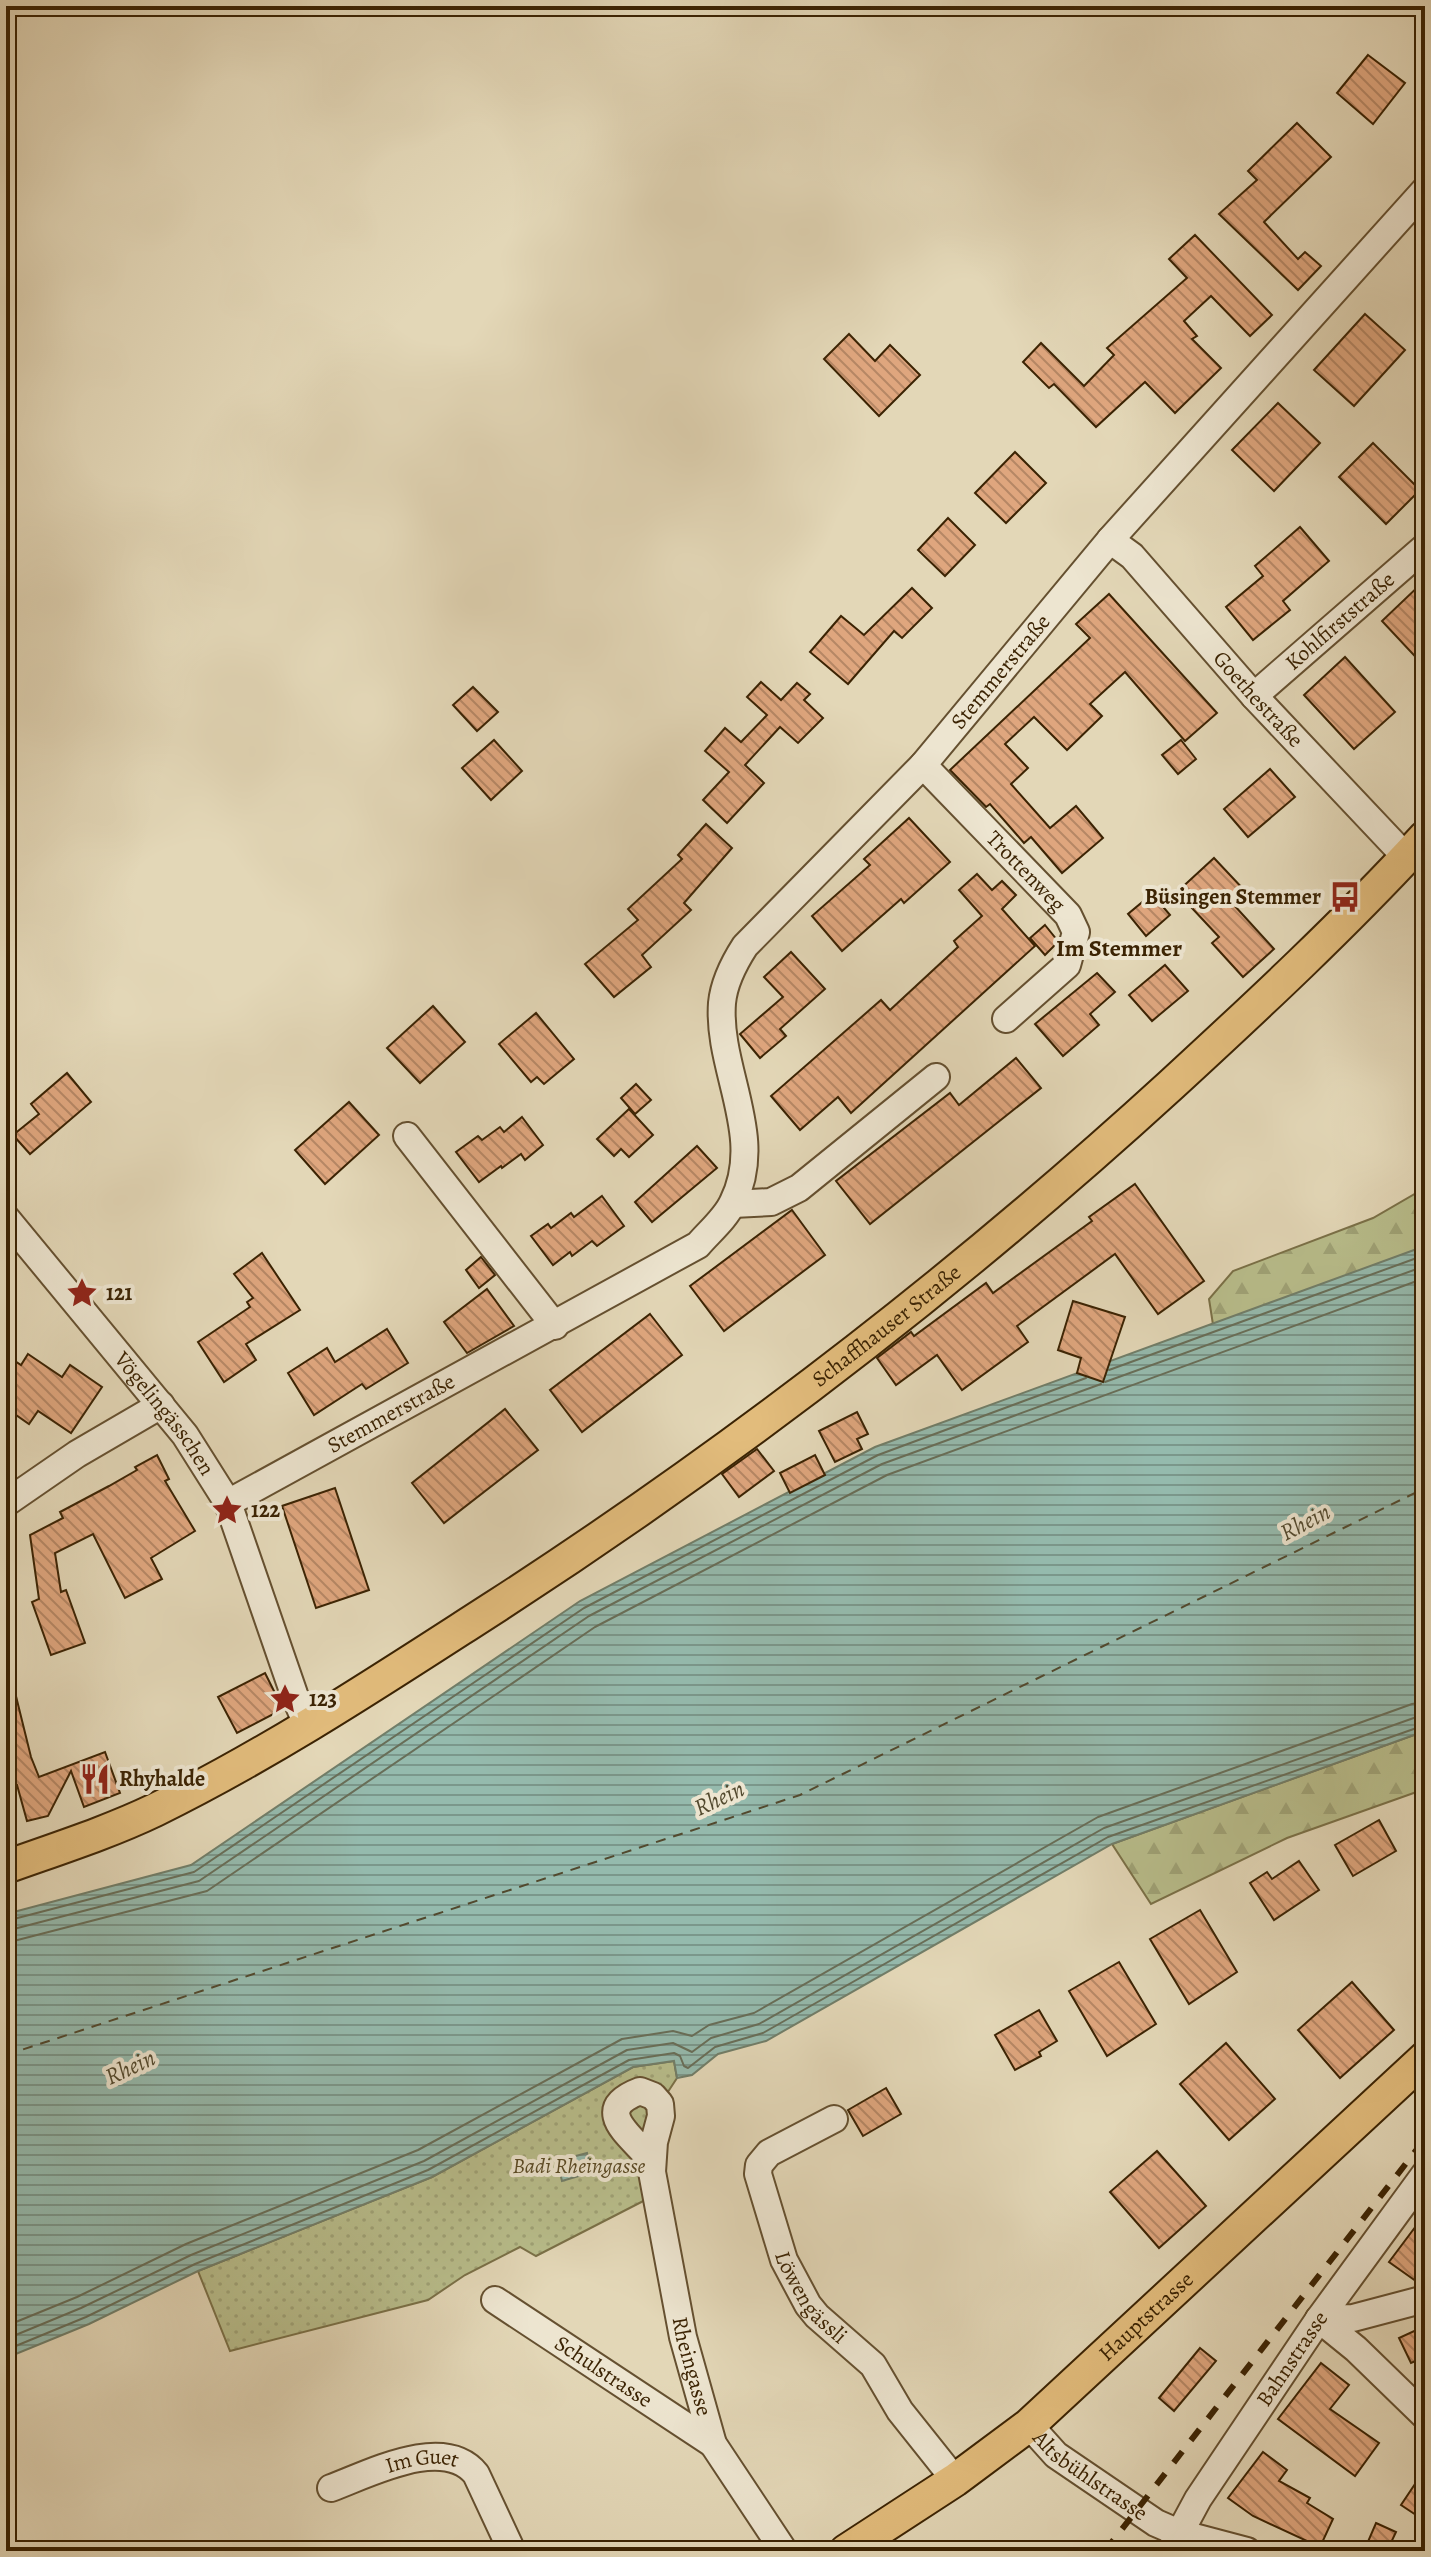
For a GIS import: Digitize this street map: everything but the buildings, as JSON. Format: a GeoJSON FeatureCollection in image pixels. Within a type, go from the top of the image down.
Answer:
{"type":"FeatureCollection","features":[{"type":"Feature","properties":{"kind":"main road","name":"Schaffhauser Straße"},"geometry":{"type":"LineString","coordinates":[[6,1867],[152,1811],[298,1733],[616,1528],[805,1392],[938,1287],[1087,1161],[1214,1046],[1416,847]]}},
{"type":"Feature","properties":{"kind":"main road","name":"Hauptstrasse"},"geometry":{"type":"LineString","coordinates":[[846,2551],[955,2480],[1029,2425],[1425,2058]]}},
{"type":"Feature","properties":{"kind":"street","name":"Stemmerstraße"},"geometry":{"type":"LineString","coordinates":[[228,1503],[698,1245],[733,1204],[745,1148],[742,1115],[723,1036],[722,1001],[733,964],[761,927],[923,765],[1110,540],[1425,190]]}},
{"type":"Feature","properties":{"kind":"street","name":"Goethestraße"},"geometry":{"type":"LineString","coordinates":[[1110,540],[1132,556],[1254,696],[1416,847]]}},
{"type":"Feature","properties":{"kind":"street","name":"Kohlfirststraße"},"geometry":{"type":"LineString","coordinates":[[1254,696],[1425,547]]}},
{"type":"Feature","properties":{"kind":"street","name":"Trottenweg"},"geometry":{"type":"LineString","coordinates":[[923,765],[1068,915],[1076,932],[1067,965],[1006,1019]]}},
{"type":"Feature","properties":{"kind":"street"},"geometry":{"type":"LineString","coordinates":[[733,1204],[771,1202],[799,1188],[936,1077]]}},
{"type":"Feature","properties":{"kind":"street"},"geometry":{"type":"LineString","coordinates":[[407,1136],[555,1326]]}},
{"type":"Feature","properties":{"kind":"street","name":"Vögelingässchen"},"geometry":{"type":"LineString","coordinates":[[6,1218],[185,1435],[228,1503],[294,1694],[298,1733]]}},
{"type":"Feature","properties":{"kind":"street"},"geometry":{"type":"LineString","coordinates":[[6,1503],[77,1454],[161,1405]]}},
{"type":"Feature","properties":{"kind":"street","name":"Löwengässli"},"geometry":{"type":"LineString","coordinates":[[834,2119],[769,2153],[759,2165],[758,2174],[784,2260],[817,2316],[873,2365],[900,2411],[955,2480]]}},
{"type":"Feature","properties":{"kind":"street","name":"Rheingasse"},"geometry":{"type":"LineString","coordinates":[[652,2162],[655,2195],[683,2337],[713,2444],[784,2551]]}},
{"type":"Feature","properties":{"kind":"street","name":"Bahnstrasse"},"geometry":{"type":"LineString","coordinates":[[1174,2542],[1198,2499],[1319,2319],[1425,2174]]}},
{"type":"Feature","properties":{"kind":"street"},"geometry":{"type":"LineString","coordinates":[[1319,2319],[1353,2318],[1425,2299]]}},
{"type":"Feature","properties":{"kind":"street","name":"Schulstrasse"},"geometry":{"type":"LineString","coordinates":[[495,2300],[713,2444]]}},
{"type":"Feature","properties":{"kind":"street"},"geometry":{"type":"LineString","coordinates":[[1319,2319],[1356,2349],[1425,2416]]}},
{"type":"Feature","properties":{"kind":"street","name":"Altsbühlstrasse"},"geometry":{"type":"LineString","coordinates":[[1029,2425],[1056,2455],[1156,2523],[1174,2542],[1247,2551]]}},
{"type":"Feature","properties":{"kind":"street","name":"Im Guet"},"geometry":{"type":"LineString","coordinates":[[331,2488],[425,2456],[451,2457],[470,2467],[476,2474],[512,2551]]}},
{"type":"Feature","properties":{"kind":"green space"},"geometry":{"type":"Polygon","coordinates":[[[1425,1188],[1425,1247],[1214,1331],[1209,1299],[1233,1271],[1373,1218],[1425,1188]]]}},
{"type":"Feature","properties":{"kind":"green space"},"geometry":{"type":"Polygon","coordinates":[[[1425,1731],[1425,1789],[1287,1838],[1151,1904],[1112,1844],[1425,1731]]]}},
{"type":"Feature","properties":{"kind":"green space","name":"Badi Rheingasse"},"geometry":{"type":"Polygon","coordinates":[[[674,2061],[677,2078],[660,2104],[655,2195],[536,2256],[520,2247],[465,2275],[428,2300],[230,2351],[198,2271],[432,2177],[633,2067],[674,2061]]]}},
{"type":"Feature","properties":{"kind":"water","name":"Rhein"},"geometry":{"type":"Polygon","coordinates":[[[1425,1246],[1425,1731],[1112,1844],[766,2041],[718,2054],[692,2075],[677,2078],[674,2061],[633,2067],[432,2177],[198,2271],[89,2324],[6,2358],[6,1914],[191,1865],[580,1601],[875,1447],[1425,1246]]]}},
{"type":"Feature","properties":{"kind":"water"},"geometry":{"type":"Polygon","coordinates":[[[587,2153],[592,2172],[562,2181],[557,2161],[587,2153]]]}},
{"type":"Feature","properties":{"kind":"ferry route"},"geometry":{"type":"LineString","coordinates":[[6,2055],[800,1795],[1425,1488]]}},
{"type":"Feature","properties":{"kind":"railway"},"geometry":{"type":"LineString","coordinates":[[1105,2551],[1425,2139]]}},
{"type":"Feature","properties":{"kind":"place","name":"Büsingen Stemmer"},"geometry":{"type":"Point","coordinates":[1345,897]}},
{"type":"Feature","properties":{"kind":"place","name":"121"},"geometry":{"type":"Point","coordinates":[82,1293]}},
{"type":"Feature","properties":{"kind":"place","name":"122"},"geometry":{"type":"Point","coordinates":[227,1510]}},
{"type":"Feature","properties":{"kind":"place","name":"123"},"geometry":{"type":"Point","coordinates":[285,1699]}},
{"type":"Feature","properties":{"kind":"place","name":"Rhyhalde"},"geometry":{"type":"Point","coordinates":[95,1779]}},
{"type":"Feature","properties":{"kind":"district","name":"Im Stemmer"},"geometry":{"type":"Point","coordinates":[1119,948]}}]}
